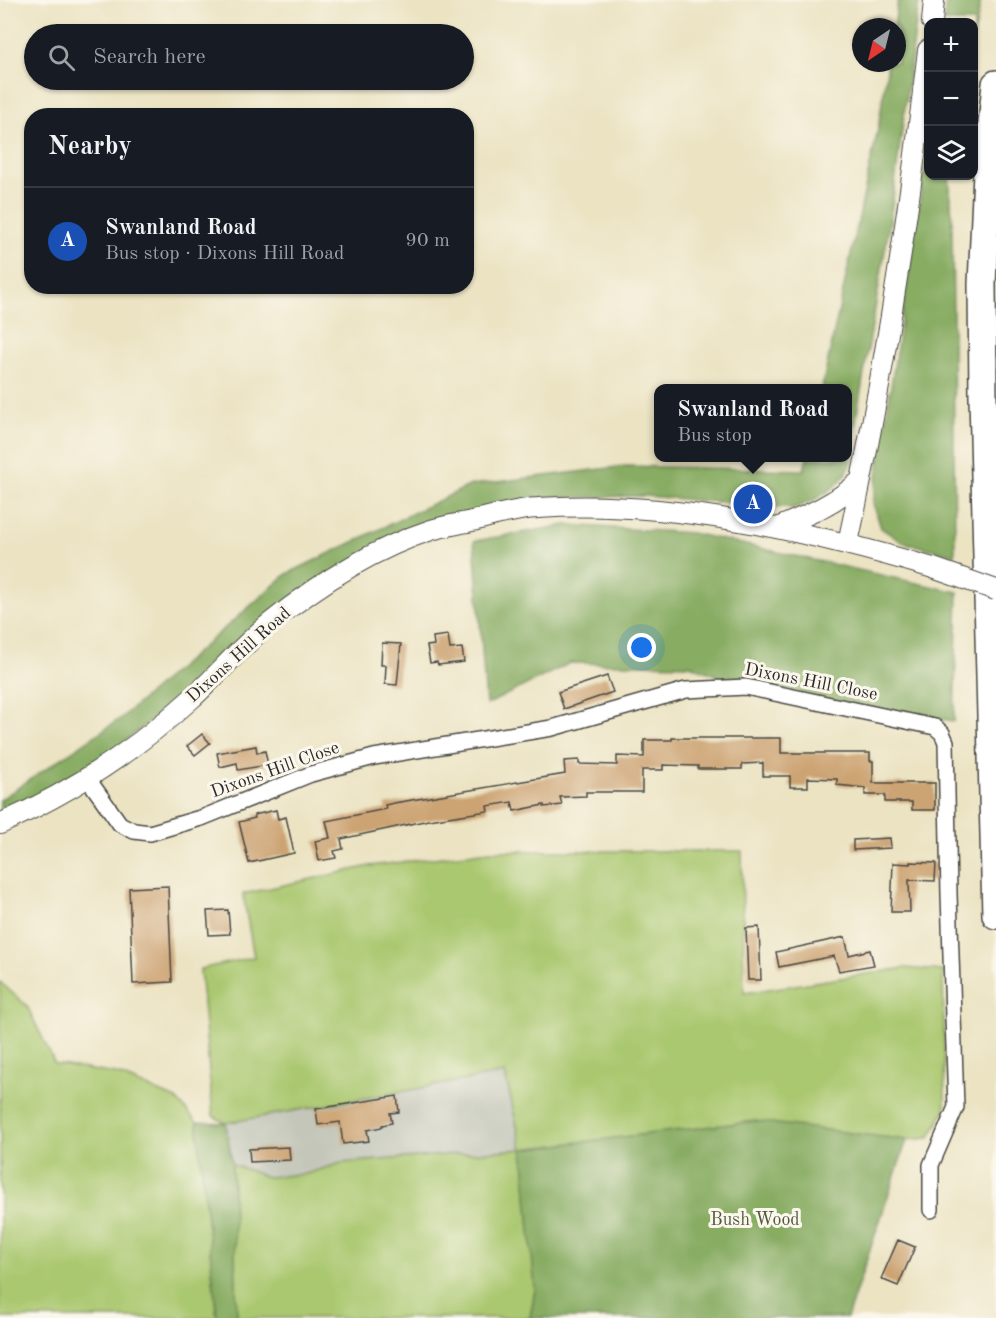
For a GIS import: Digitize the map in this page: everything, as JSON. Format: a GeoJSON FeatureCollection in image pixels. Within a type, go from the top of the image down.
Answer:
{"type":"FeatureCollection","features":[{"type":"Feature","properties":{"kind":"highway"},"geometry":{"type":"LineString","coordinates":[[996,84],[987,173],[982,284],[996,915]]}},
{"type":"Feature","properties":{"kind":"street"},"geometry":{"type":"LineString","coordinates":[[932,18],[934,0]]}},
{"type":"Feature","properties":{"kind":"street"},"geometry":{"type":"LineString","coordinates":[[848,543],[878,389],[906,222],[925,72]]}},
{"type":"Feature","properties":{"kind":"street"},"geometry":{"type":"LineString","coordinates":[[777,528],[825,507],[845,495],[861,480]]}},
{"type":"Feature","properties":{"kind":"street","name":"Dixons Hill Road"},"geometry":{"type":"LineString","coordinates":[[0,824],[36,808],[88,779],[135,747],[191,699],[268,625],[328,581],[389,547],[432,530],[536,508],[603,507],[681,514],[777,528],[848,543],[933,568],[996,590]]}},
{"type":"Feature","properties":{"kind":"street","name":"Dixons Hill Close"},"geometry":{"type":"LineString","coordinates":[[88,779],[120,824],[134,831],[150,833],[204,817],[311,774],[374,757],[552,729],[686,690],[746,687],[935,727],[942,733],[946,742],[956,1107],[931,1165],[932,1210]]}},
{"type":"Feature","properties":{"kind":"shaded area"},"geometry":{"type":"Polygon","coordinates":[[[506,1072],[523,1149],[341,1163],[306,1174],[267,1177],[232,1164],[226,1123],[506,1072]]]}},
{"type":"Feature","properties":{"kind":"green space"},"geometry":{"type":"Polygon","coordinates":[[[898,0],[919,0],[890,221],[853,437],[852,459],[852,384],[823,384],[878,129],[887,72],[906,72],[906,18],[895,18],[898,0]]]}},
{"type":"Feature","properties":{"kind":"green space"},"geometry":{"type":"Polygon","coordinates":[[[946,0],[981,0],[978,18],[944,18],[946,0]]]}},
{"type":"Feature","properties":{"kind":"green space"},"geometry":{"type":"Polygon","coordinates":[[[924,173],[924,180],[949,180],[952,216],[955,555],[902,542],[881,528],[873,503],[924,173]]]}},
{"type":"Feature","properties":{"kind":"green space"},"geometry":{"type":"Polygon","coordinates":[[[806,462],[851,462],[846,474],[834,487],[818,498],[793,508],[645,496],[539,498],[407,532],[199,681],[90,770],[0,816],[0,800],[121,718],[287,574],[471,485],[626,466],[804,470],[806,462]]]}},
{"type":"Feature","properties":{"kind":"green space"},"geometry":{"type":"Polygon","coordinates":[[[566,525],[692,533],[958,592],[954,721],[746,687],[690,665],[570,663],[486,705],[474,541],[566,525]]]}},
{"type":"Feature","properties":{"kind":"green space"},"geometry":{"type":"Polygon","coordinates":[[[490,851],[742,851],[744,993],[905,968],[943,971],[945,1111],[929,1138],[907,1140],[535,1290],[530,1318],[237,1318],[232,1164],[267,1177],[306,1174],[341,1163],[522,1149],[505,1073],[226,1123],[213,1116],[200,969],[254,957],[243,894],[370,866],[490,851]]]}},
{"type":"Feature","properties":{"kind":"green space"},"geometry":{"type":"Polygon","coordinates":[[[0,982],[27,1006],[55,1064],[116,1074],[176,1099],[197,1122],[217,1318],[0,1318],[0,982]]]}},
{"type":"Feature","properties":{"kind":"green space","name":"Bush Wood"},"geometry":{"type":"Polygon","coordinates":[[[755,1121],[907,1140],[847,1318],[530,1318],[535,1290],[523,1149],[755,1121]]]}},
{"type":"Feature","properties":{"kind":"green space"},"geometry":{"type":"Polygon","coordinates":[[[197,1122],[226,1123],[232,1164],[237,1318],[217,1318],[197,1122]]]}},
{"type":"Feature","properties":{"kind":"building"},"geometry":{"type":"Polygon","coordinates":[[[448,635],[450,649],[462,648],[464,662],[438,665],[437,662],[430,663],[427,646],[434,645],[433,637],[448,635]]]}},
{"type":"Feature","properties":{"kind":"building"},"geometry":{"type":"Polygon","coordinates":[[[382,643],[401,644],[397,685],[385,684],[386,665],[381,665],[382,643]]]}},
{"type":"Feature","properties":{"kind":"building"},"geometry":{"type":"Polygon","coordinates":[[[607,676],[613,692],[564,709],[558,692],[607,676]]]}},
{"type":"Feature","properties":{"kind":"building"},"geometry":{"type":"Polygon","coordinates":[[[202,734],[210,743],[195,755],[187,746],[202,734]]]}},
{"type":"Feature","properties":{"kind":"building"},"geometry":{"type":"Polygon","coordinates":[[[672,738],[781,738],[781,753],[870,753],[870,761],[873,761],[873,783],[935,783],[935,810],[912,810],[912,802],[885,802],[885,795],[865,795],[865,788],[837,785],[837,779],[808,778],[808,787],[790,787],[790,776],[763,776],[763,763],[742,764],[742,769],[698,769],[698,766],[663,765],[663,770],[642,770],[642,792],[586,792],[586,796],[560,797],[562,805],[544,807],[544,805],[514,811],[512,802],[487,806],[488,811],[429,820],[341,839],[343,849],[334,851],[336,858],[319,861],[315,841],[330,838],[326,821],[386,809],[385,805],[394,803],[565,774],[564,761],[579,760],[579,764],[617,765],[617,756],[644,757],[644,740],[672,740],[672,738]]]}},
{"type":"Feature","properties":{"kind":"building"},"geometry":{"type":"Polygon","coordinates":[[[256,746],[257,753],[265,751],[268,765],[238,770],[237,763],[220,767],[217,753],[256,746]]]}},
{"type":"Feature","properties":{"kind":"building"},"geometry":{"type":"Polygon","coordinates":[[[276,810],[278,819],[286,817],[294,853],[249,863],[239,822],[255,818],[254,815],[276,810]]]}},
{"type":"Feature","properties":{"kind":"building"},"geometry":{"type":"Polygon","coordinates":[[[890,838],[891,848],[853,850],[853,840],[890,838]]]}},
{"type":"Feature","properties":{"kind":"building"},"geometry":{"type":"Polygon","coordinates":[[[910,862],[936,863],[935,881],[909,880],[910,912],[891,912],[893,863],[910,864],[910,862]]]}},
{"type":"Feature","properties":{"kind":"building"},"geometry":{"type":"Polygon","coordinates":[[[168,886],[172,982],[133,984],[129,888],[168,886]]]}},
{"type":"Feature","properties":{"kind":"building"},"geometry":{"type":"Polygon","coordinates":[[[228,910],[230,934],[209,935],[207,911],[228,910]]]}},
{"type":"Feature","properties":{"kind":"building"},"geometry":{"type":"Polygon","coordinates":[[[759,927],[761,980],[748,980],[746,928],[759,927]]]}},
{"type":"Feature","properties":{"kind":"building"},"geometry":{"type":"Polygon","coordinates":[[[845,937],[849,955],[870,950],[874,965],[839,971],[834,956],[779,967],[776,952],[845,937]]]}},
{"type":"Feature","properties":{"kind":"building"},"geometry":{"type":"Polygon","coordinates":[[[397,1096],[399,1112],[390,1113],[392,1123],[367,1130],[369,1141],[343,1144],[340,1122],[318,1125],[316,1109],[397,1096]]]}},
{"type":"Feature","properties":{"kind":"building"},"geometry":{"type":"Polygon","coordinates":[[[289,1147],[290,1160],[250,1162],[249,1149],[289,1147]]]}},
{"type":"Feature","properties":{"kind":"building"},"geometry":{"type":"Polygon","coordinates":[[[898,1240],[915,1247],[898,1286],[881,1279],[898,1240]]]}},
{"type":"Feature","properties":{"kind":"place","name":"Swanland Road"},"geometry":{"type":"Point","coordinates":[753,504]}}]}
